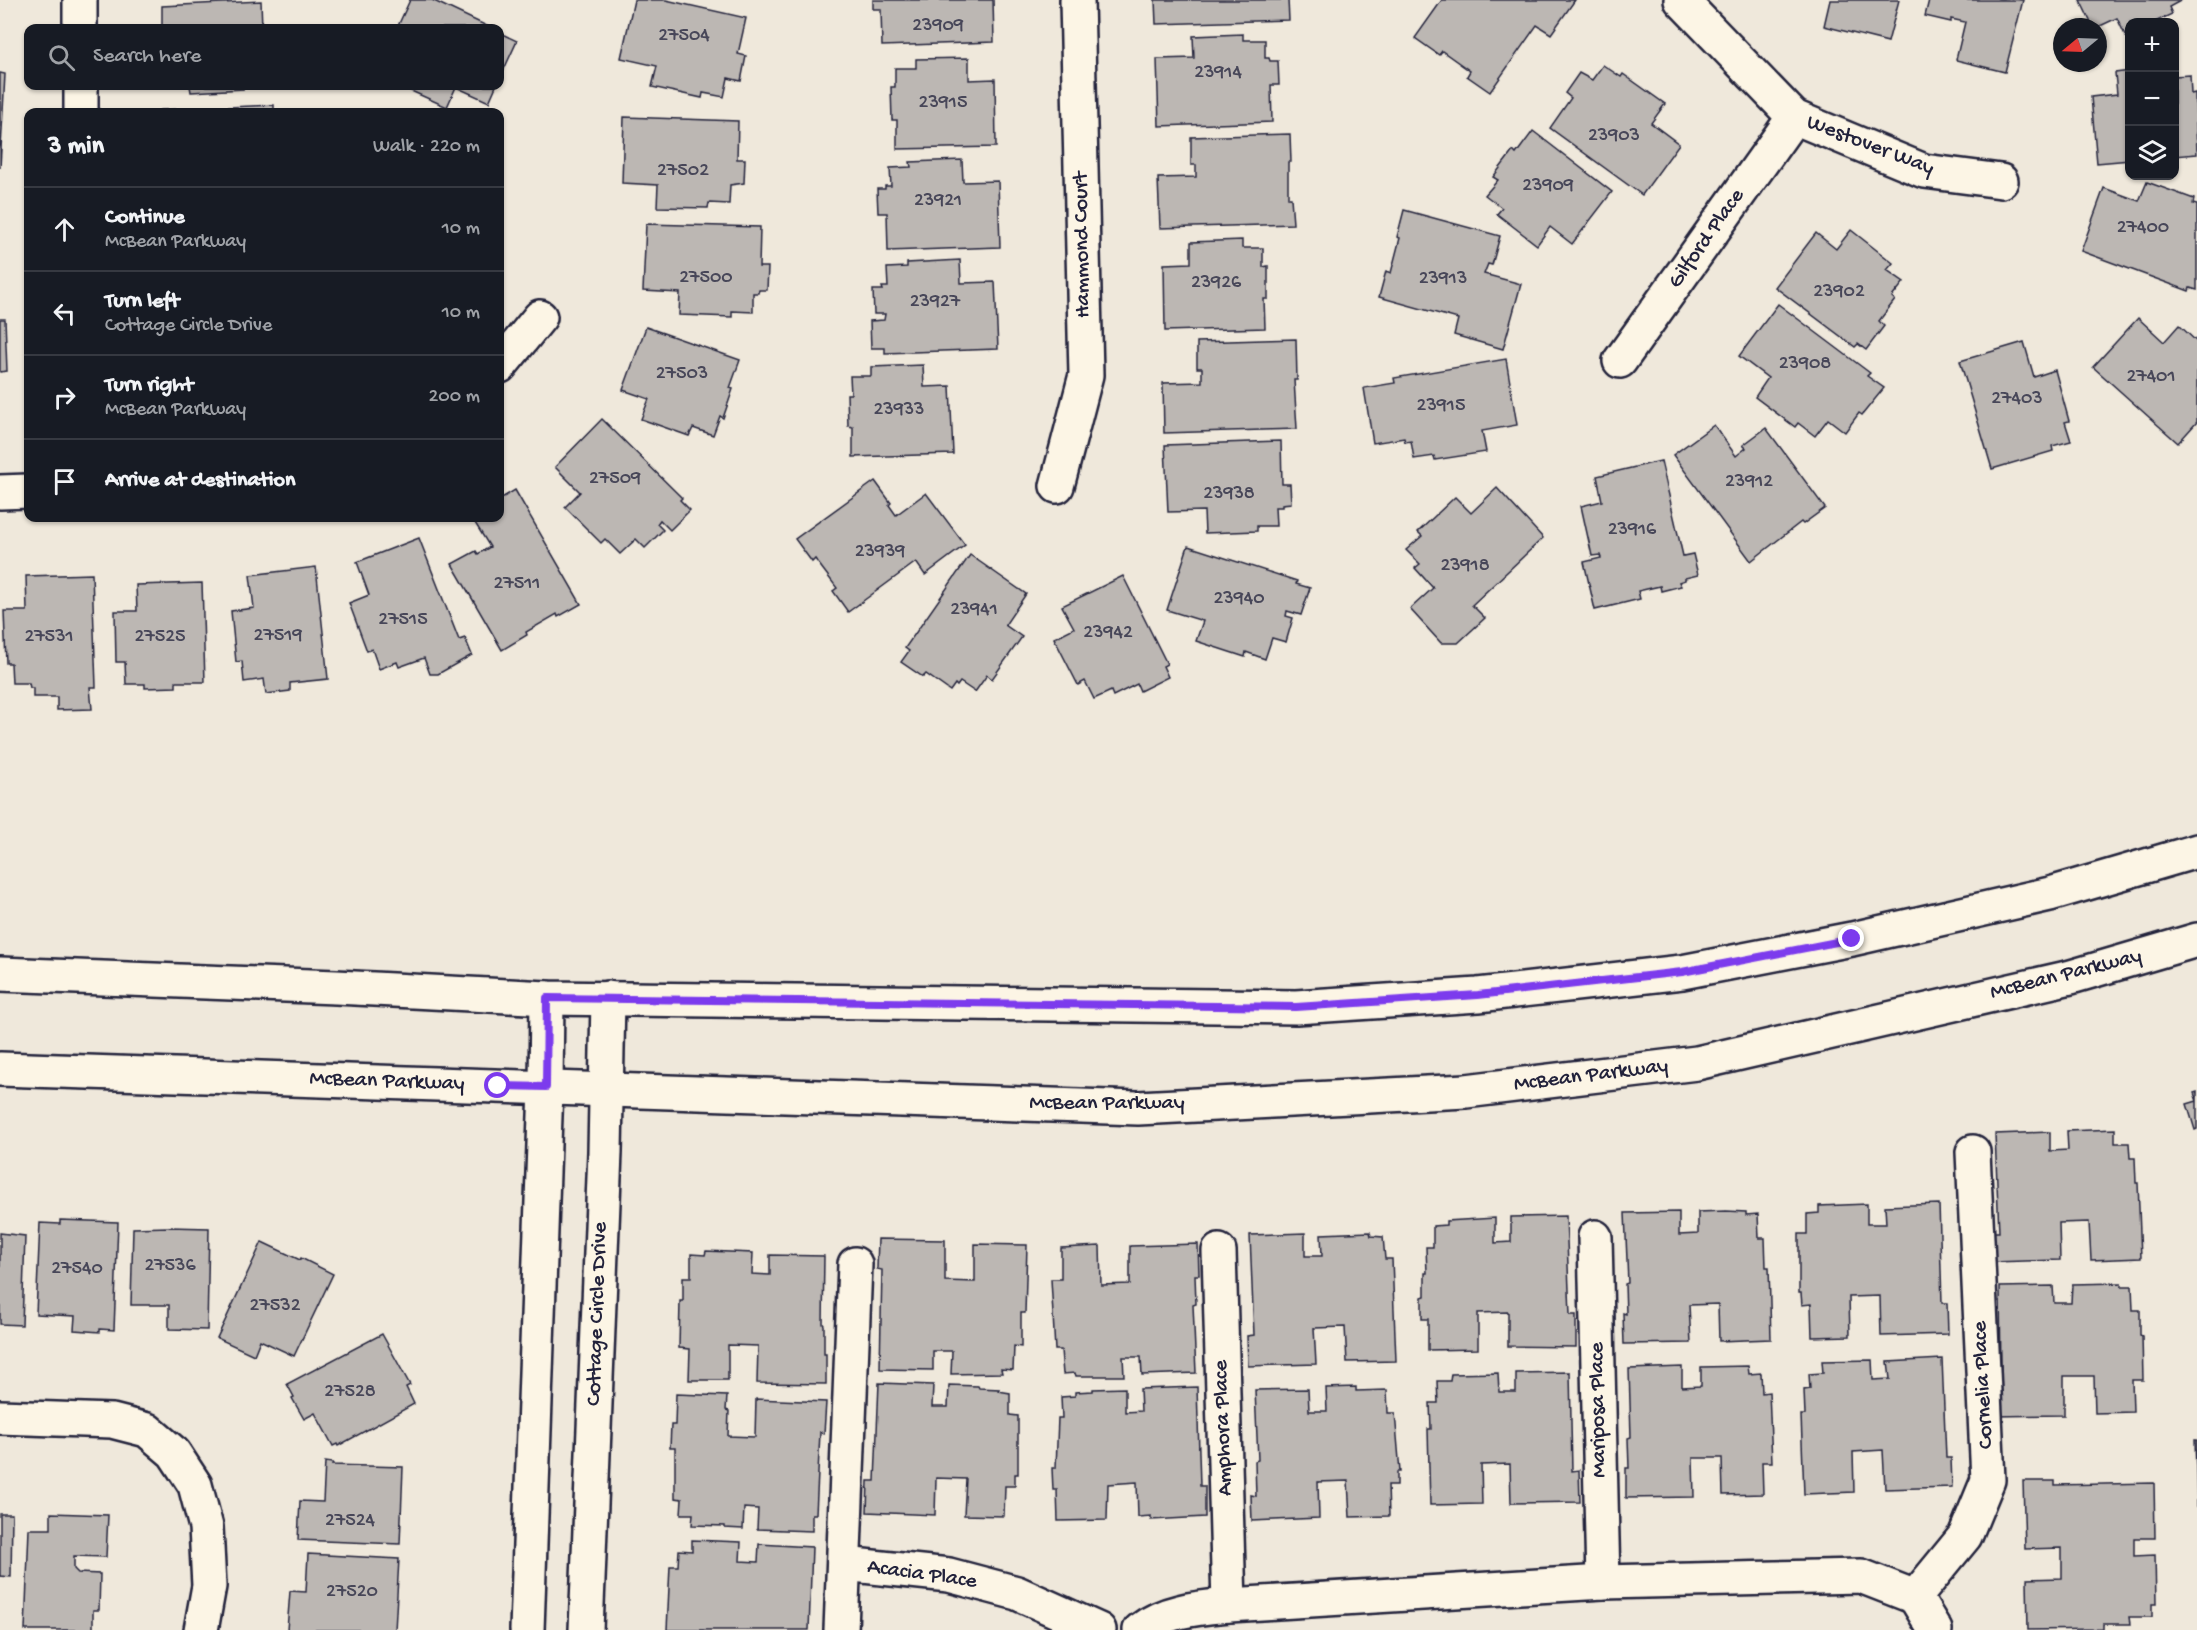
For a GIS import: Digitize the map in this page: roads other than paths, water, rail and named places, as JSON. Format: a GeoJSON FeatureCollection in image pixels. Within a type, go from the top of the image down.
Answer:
{"type":"FeatureCollection","features":[{"type":"Feature","properties":{"kind":"street"},"geometry":{"type":"LineString","coordinates":[[80,0],[80,24]]}},
{"type":"Feature","properties":{"kind":"street","name":"Hammond Court"},"geometry":{"type":"LineString","coordinates":[[1057,486],[1086,375],[1077,0]]}},
{"type":"Feature","properties":{"kind":"street","name":"Westover Way"},"geometry":{"type":"LineString","coordinates":[[1681,0],[1794,117],[1924,171],[2001,181]]}},
{"type":"Feature","properties":{"kind":"street"},"geometry":{"type":"LineString","coordinates":[[81,90],[81,108]]}},
{"type":"Feature","properties":{"kind":"street","name":"Gilford Place"},"geometry":{"type":"LineString","coordinates":[[1620,361],[1794,117]]}},
{"type":"Feature","properties":{"kind":"street"},"geometry":{"type":"LineString","coordinates":[[504,361],[540,317]]}},
{"type":"Feature","properties":{"kind":"street"},"geometry":{"type":"LineString","coordinates":[[0,492],[24,491]]}},
{"type":"Feature","properties":{"kind":"street"},"geometry":{"type":"LineString","coordinates":[[0,974],[547,998],[1296,1007],[1478,995],[1682,972],[1852,939],[2050,894],[2197,851]]}},
{"type":"Feature","properties":{"kind":"street","name":"McBean Parkway"},"geometry":{"type":"LineString","coordinates":[[0,1069],[607,1088],[1138,1108],[1466,1091],[1696,1063],[2071,977],[2197,940]]}},
{"type":"Feature","properties":{"kind":"street"},"geometry":{"type":"LineString","coordinates":[[527,1630],[546,1087],[547,998]]}},
{"type":"Feature","properties":{"kind":"street","name":"Cottage Circle Drive"},"geometry":{"type":"LineString","coordinates":[[586,1630],[607,1088],[608,998]]}},
{"type":"Feature","properties":{"kind":"street","name":"Cornelia Place"},"geometry":{"type":"LineString","coordinates":[[1915,1597],[1965,1536],[1988,1480],[1973,1152]]}},
{"type":"Feature","properties":{"kind":"street","name":"Mariposa Place"},"geometry":{"type":"LineString","coordinates":[[1595,1237],[1603,1582]]}},
{"type":"Feature","properties":{"kind":"street","name":"Amphora Place"},"geometry":{"type":"LineString","coordinates":[[1219,1251],[1230,1605]]}},
{"type":"Feature","properties":{"kind":"street"},"geometry":{"type":"LineString","coordinates":[[841,1630],[855,1264]]}},
{"type":"Feature","properties":{"kind":"street"},"geometry":{"type":"LineString","coordinates":[[0,1417],[112,1421],[147,1430],[174,1453],[195,1485],[206,1527],[210,1586],[201,1630]]}},
{"type":"Feature","properties":{"kind":"street","name":"Acacia Place"},"geometry":{"type":"LineString","coordinates":[[844,1564],[949,1575],[1017,1593],[1100,1630]]}},
{"type":"Feature","properties":{"kind":"street"},"geometry":{"type":"LineString","coordinates":[[1140,1630],[1151,1621],[1189,1608],[1603,1582],[1861,1576],[1915,1597],[1935,1630]]}}]}
